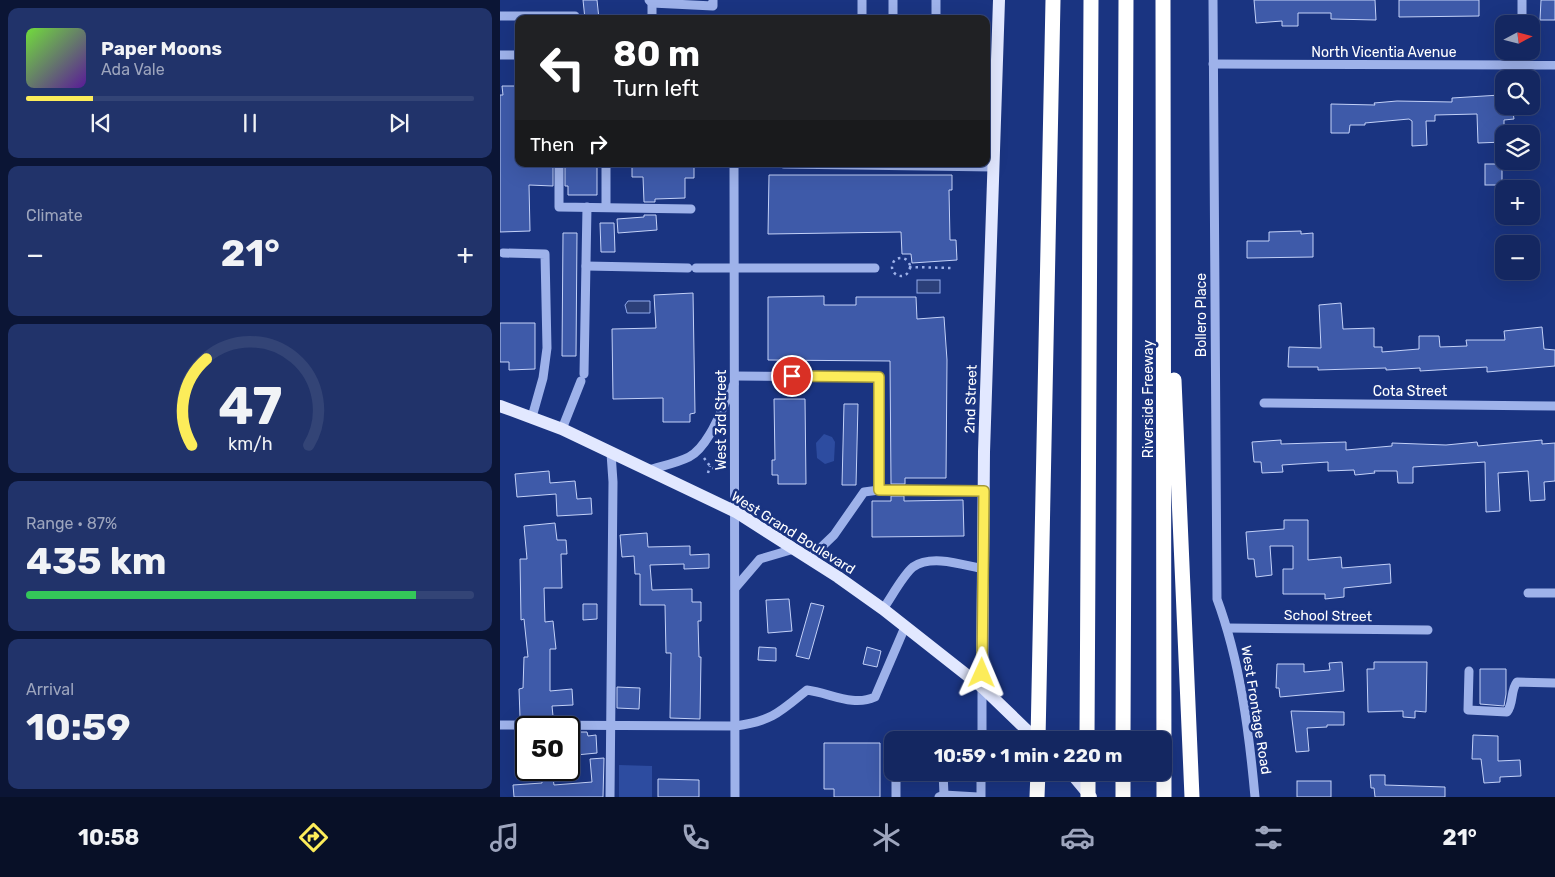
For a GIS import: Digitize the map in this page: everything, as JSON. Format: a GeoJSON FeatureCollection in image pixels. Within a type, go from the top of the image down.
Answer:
{"type":"FeatureCollection","features":[{"type":"Feature","properties":{"kind":"highway"},"geometry":{"type":"LineString","coordinates":[[1037,731],[1053,0]]}},
{"type":"Feature","properties":{"kind":"highway"},"geometry":{"type":"LineString","coordinates":[[1088,731],[1091,0]]}},
{"type":"Feature","properties":{"kind":"highway"},"geometry":{"type":"LineString","coordinates":[[1123,731],[1126,0]]}},
{"type":"Feature","properties":{"kind":"highway","name":"Riverside Freeway"},"geometry":{"type":"LineString","coordinates":[[1163,0],[1164,797]]}},
{"type":"Feature","properties":{"kind":"highway"},"geometry":{"type":"LineString","coordinates":[[1163,124],[1192,797]]}},
{"type":"Feature","properties":{"kind":"highway"},"geometry":{"type":"LineString","coordinates":[[1038,781],[1038,797]]}},
{"type":"Feature","properties":{"kind":"highway"},"geometry":{"type":"LineString","coordinates":[[1088,781],[1088,797]]}},
{"type":"Feature","properties":{"kind":"highway"},"geometry":{"type":"LineString","coordinates":[[1123,781],[1123,797]]}},
{"type":"Feature","properties":{"kind":"main road","name":"2nd Street"},"geometry":{"type":"LineString","coordinates":[[982,687],[984,491],[993,166],[992,60],[1000,0]]}},
{"type":"Feature","properties":{"kind":"main road","name":"West Grand Boulevard"},"geometry":{"type":"LineString","coordinates":[[500,406],[562,429],[736,512],[810,559],[883,609],[982,687],[1028,731]]}},
{"type":"Feature","properties":{"kind":"main road"},"geometry":{"type":"LineString","coordinates":[[1078,781],[1092,797]]}},
{"type":"Feature","properties":{"kind":"street"},"geometry":{"type":"LineString","coordinates":[[652,15],[651,1],[713,6],[712,0]]}},
{"type":"Feature","properties":{"kind":"street"},"geometry":{"type":"LineString","coordinates":[[862,0],[862,15]]}},
{"type":"Feature","properties":{"kind":"street"},"geometry":{"type":"LineString","coordinates":[[893,0],[893,15]]}},
{"type":"Feature","properties":{"kind":"street"},"geometry":{"type":"LineString","coordinates":[[936,0],[936,15]]}},
{"type":"Feature","properties":{"kind":"street","name":"Bollero Place"},"geometry":{"type":"LineString","coordinates":[[1213,0],[1217,599],[1228,628]]}},
{"type":"Feature","properties":{"kind":"street"},"geometry":{"type":"LineString","coordinates":[[1522,0],[1522,15]]}},
{"type":"Feature","properties":{"kind":"street"},"geometry":{"type":"LineString","coordinates":[[500,16],[515,16]]}},
{"type":"Feature","properties":{"kind":"street"},"geometry":{"type":"LineString","coordinates":[[500,55],[515,55]]}},
{"type":"Feature","properties":{"kind":"street"},"geometry":{"type":"LineString","coordinates":[[1523,60],[1523,65]]}},
{"type":"Feature","properties":{"kind":"street","name":"North Vicentia Avenue"},"geometry":{"type":"LineString","coordinates":[[1213,64],[1555,66]]}},
{"type":"Feature","properties":{"kind":"street"},"geometry":{"type":"LineString","coordinates":[[559,167],[559,207],[691,209]]}},
{"type":"Feature","properties":{"kind":"street"},"geometry":{"type":"LineString","coordinates":[[606,167],[606,208]]}},
{"type":"Feature","properties":{"kind":"street","name":"West 3rd Street"},"geometry":{"type":"LineString","coordinates":[[734,167],[735,797]]}},
{"type":"Feature","properties":{"kind":"street"},"geometry":{"type":"LineString","coordinates":[[562,429],[582,378],[587,207]]}},
{"type":"Feature","properties":{"kind":"street"},"geometry":{"type":"LineString","coordinates":[[503,253],[545,254],[547,348],[543,378],[532,417]]}},
{"type":"Feature","properties":{"kind":"street"},"geometry":{"type":"LineString","coordinates":[[586,266],[875,268]]}},
{"type":"Feature","properties":{"kind":"street"},"geometry":{"type":"LineString","coordinates":[[649,470],[689,457],[698,450],[706,440],[735,379],[879,377],[879,490]]}},
{"type":"Feature","properties":{"kind":"street","name":"Cota Street"},"geometry":{"type":"LineString","coordinates":[[1264,403],[1555,406]]}},
{"type":"Feature","properties":{"kind":"street"},"geometry":{"type":"LineString","coordinates":[[610,797],[613,482],[611,453]]}},
{"type":"Feature","properties":{"kind":"street"},"geometry":{"type":"LineString","coordinates":[[810,559],[834,535],[864,492],[879,490],[984,491]]}},
{"type":"Feature","properties":{"kind":"street"},"geometry":{"type":"LineString","coordinates":[[736,587],[760,559],[794,549]]}},
{"type":"Feature","properties":{"kind":"street"},"geometry":{"type":"LineString","coordinates":[[883,609],[913,568],[927,562],[950,562],[983,569]]}},
{"type":"Feature","properties":{"kind":"street"},"geometry":{"type":"LineString","coordinates":[[1528,593],[1555,594]]}},
{"type":"Feature","properties":{"kind":"street"},"geometry":{"type":"LineString","coordinates":[[500,725],[736,726],[756,723],[772,717],[786,709],[807,690],[840,699],[866,701],[876,696],[905,627]]}},
{"type":"Feature","properties":{"kind":"street","name":"School Street"},"geometry":{"type":"LineString","coordinates":[[1228,628],[1428,630]]}},
{"type":"Feature","properties":{"kind":"street","name":"West Frontage Road"},"geometry":{"type":"LineString","coordinates":[[1228,628],[1242,704],[1255,797]]}},
{"type":"Feature","properties":{"kind":"street"},"geometry":{"type":"LineString","coordinates":[[1469,671],[1468,710],[1507,712],[1511,707],[1513,687],[1517,682],[1555,683]]}},
{"type":"Feature","properties":{"kind":"street","name":"2nd Street"},"geometry":{"type":"LineString","coordinates":[[982,687],[982,731]]}},
{"type":"Feature","properties":{"kind":"street"},"geometry":{"type":"LineString","coordinates":[[896,781],[896,797]]}},
{"type":"Feature","properties":{"kind":"street"},"geometry":{"type":"LineString","coordinates":[[942,781],[941,796],[980,797],[981,781]]}},
{"type":"Feature","properties":{"kind":"path"},"geometry":{"type":"LineString","coordinates":[[900,258],[908,262],[910,267],[906,274],[901,276],[896,275],[892,267],[893,262],[900,258]]}},
{"type":"Feature","properties":{"kind":"path"},"geometry":{"type":"LineString","coordinates":[[910,267],[951,268]]}},
{"type":"Feature","properties":{"kind":"path"},"geometry":{"type":"LineString","coordinates":[[702,455],[710,466],[716,470]]}},
{"type":"Feature","properties":{"kind":"path"},"geometry":{"type":"LineString","coordinates":[[708,473],[710,466]]}},
{"type":"Feature","properties":{"kind":"shaded area"},"geometry":{"type":"Polygon","coordinates":[[[917,280],[940,280],[940,293],[917,293],[917,280]]]}},
{"type":"Feature","properties":{"kind":"shaded area"},"geometry":{"type":"Polygon","coordinates":[[[628,301],[650,301],[650,313],[627,313],[625,305],[628,301]]]}},
{"type":"Feature","properties":{"kind":"shaded area"},"geometry":{"type":"Polygon","coordinates":[[[824,434],[832,437],[835,442],[834,461],[825,464],[817,458],[816,443],[824,434]]]}},
{"type":"Feature","properties":{"kind":"shaded area"},"geometry":{"type":"Polygon","coordinates":[[[619,765],[652,766],[652,797],[619,797],[619,765]]]}},
{"type":"Feature","properties":{"kind":"building"},"geometry":{"type":"Polygon","coordinates":[[[583,0],[597,0],[599,15],[585,15],[583,0]]]}},
{"type":"Feature","properties":{"kind":"building"},"geometry":{"type":"Polygon","coordinates":[[[1254,0],[1375,0],[1376,20],[1331,19],[1331,13],[1298,13],[1298,26],[1282,26],[1282,21],[1256,23],[1254,0]]]}},
{"type":"Feature","properties":{"kind":"building"},"geometry":{"type":"Polygon","coordinates":[[[1399,0],[1479,0],[1479,16],[1399,17],[1399,0]]]}},
{"type":"Feature","properties":{"kind":"building"},"geometry":{"type":"Polygon","coordinates":[[[1541,0],[1555,0],[1555,20],[1540,20],[1541,0]]]}},
{"type":"Feature","properties":{"kind":"building"},"geometry":{"type":"Polygon","coordinates":[[[502,86],[515,86],[515,167],[553,167],[553,186],[529,185],[530,231],[500,232],[500,95],[503,95],[502,86]]]}},
{"type":"Feature","properties":{"kind":"building"},"geometry":{"type":"Polygon","coordinates":[[[1495,95],[1495,115],[1513,115],[1514,119],[1504,120],[1504,125],[1495,125],[1495,142],[1478,143],[1477,114],[1435,115],[1435,121],[1426,121],[1427,145],[1412,146],[1412,121],[1409,119],[1365,123],[1365,125],[1350,125],[1349,133],[1331,133],[1331,104],[1375,105],[1374,103],[1397,101],[1452,102],[1452,98],[1495,95]]]}},
{"type":"Feature","properties":{"kind":"building"},"geometry":{"type":"Polygon","coordinates":[[[1485,164],[1495,164],[1495,170],[1502,170],[1502,180],[1495,180],[1495,185],[1485,185],[1485,164]]]}},
{"type":"Feature","properties":{"kind":"building"},"geometry":{"type":"Polygon","coordinates":[[[565,167],[597,167],[597,195],[568,195],[568,186],[565,186],[565,167]]]}},
{"type":"Feature","properties":{"kind":"building"},"geometry":{"type":"Polygon","coordinates":[[[632,167],[694,167],[694,178],[685,178],[685,198],[655,199],[655,202],[644,202],[643,177],[632,177],[632,167]]]}},
{"type":"Feature","properties":{"kind":"building"},"geometry":{"type":"Polygon","coordinates":[[[769,175],[952,175],[952,190],[949,190],[950,240],[956,240],[957,260],[912,263],[911,254],[902,254],[901,232],[768,234],[769,175]]]}},
{"type":"Feature","properties":{"kind":"building"},"geometry":{"type":"Polygon","coordinates":[[[644,215],[656,215],[657,230],[618,233],[617,219],[644,217],[644,215]]]}},
{"type":"Feature","properties":{"kind":"building"},"geometry":{"type":"Polygon","coordinates":[[[600,223],[614,223],[615,252],[601,252],[600,223]]]}},
{"type":"Feature","properties":{"kind":"building"},"geometry":{"type":"Polygon","coordinates":[[[1301,231],[1301,234],[1313,233],[1313,257],[1247,258],[1247,241],[1269,241],[1269,232],[1301,231]]]}},
{"type":"Feature","properties":{"kind":"building"},"geometry":{"type":"Polygon","coordinates":[[[563,233],[577,233],[576,356],[562,356],[563,233]]]}},
{"type":"Feature","properties":{"kind":"building"},"geometry":{"type":"Polygon","coordinates":[[[693,293],[695,413],[690,414],[690,422],[663,422],[663,398],[613,399],[612,329],[656,328],[654,295],[693,293]]]}},
{"type":"Feature","properties":{"kind":"building"},"geometry":{"type":"Polygon","coordinates":[[[824,296],[824,305],[856,305],[856,297],[916,297],[917,319],[944,317],[947,360],[946,478],[905,478],[905,484],[891,484],[890,361],[768,360],[768,297],[824,296]]]}},
{"type":"Feature","properties":{"kind":"building"},"geometry":{"type":"Polygon","coordinates":[[[1341,303],[1343,329],[1374,328],[1374,347],[1382,347],[1382,352],[1419,349],[1419,336],[1439,336],[1440,347],[1467,346],[1466,340],[1505,340],[1504,331],[1542,327],[1544,349],[1555,350],[1555,366],[1487,372],[1487,367],[1420,371],[1420,368],[1318,370],[1318,367],[1288,367],[1289,347],[1321,348],[1319,305],[1341,303]]]}},
{"type":"Feature","properties":{"kind":"building"},"geometry":{"type":"Polygon","coordinates":[[[500,323],[535,323],[535,369],[509,370],[509,362],[500,362],[500,323]]]}},
{"type":"Feature","properties":{"kind":"building"},"geometry":{"type":"Polygon","coordinates":[[[774,399],[805,399],[806,484],[778,484],[778,475],[772,475],[772,460],[775,460],[774,399]]]}},
{"type":"Feature","properties":{"kind":"building"},"geometry":{"type":"Polygon","coordinates":[[[844,404],[858,404],[856,485],[842,485],[844,404]]]}},
{"type":"Feature","properties":{"kind":"building"},"geometry":{"type":"Polygon","coordinates":[[[1281,440],[1281,444],[1346,442],[1346,450],[1392,446],[1392,443],[1446,445],[1477,442],[1478,446],[1542,440],[1542,444],[1555,443],[1555,481],[1544,482],[1545,500],[1530,501],[1528,471],[1498,473],[1500,511],[1486,512],[1485,462],[1413,467],[1413,483],[1398,483],[1397,471],[1374,471],[1375,473],[1355,475],[1354,470],[1328,471],[1328,462],[1282,465],[1283,472],[1262,473],[1261,462],[1254,462],[1252,442],[1281,440]]]}},
{"type":"Feature","properties":{"kind":"building"},"geometry":{"type":"Polygon","coordinates":[[[549,471],[550,483],[575,481],[577,499],[591,498],[592,514],[557,516],[556,494],[517,497],[515,474],[549,471]]]}},
{"type":"Feature","properties":{"kind":"building"},"geometry":{"type":"Polygon","coordinates":[[[891,496],[904,496],[904,501],[963,500],[964,536],[872,537],[872,501],[891,501],[891,496]]]}},
{"type":"Feature","properties":{"kind":"building"},"geometry":{"type":"Polygon","coordinates":[[[1284,520],[1308,520],[1308,560],[1341,557],[1342,568],[1390,564],[1391,583],[1344,588],[1344,597],[1325,599],[1325,594],[1283,594],[1283,569],[1293,569],[1293,546],[1270,546],[1272,575],[1256,577],[1254,559],[1248,559],[1246,532],[1284,529],[1284,520]]]}},
{"type":"Feature","properties":{"kind":"building"},"geometry":{"type":"Polygon","coordinates":[[[555,523],[557,540],[566,540],[567,554],[561,554],[562,588],[544,588],[545,622],[553,621],[556,649],[550,649],[550,691],[572,689],[573,705],[552,706],[553,716],[520,716],[519,689],[523,688],[524,657],[528,657],[524,619],[521,620],[520,559],[527,559],[524,526],[555,523]]]}},
{"type":"Feature","properties":{"kind":"building"},"geometry":{"type":"Polygon","coordinates":[[[647,533],[648,547],[690,546],[690,555],[709,554],[709,568],[684,569],[684,564],[650,565],[652,590],[692,589],[692,602],[701,602],[701,621],[698,621],[699,657],[701,657],[700,719],[670,718],[671,653],[666,653],[665,605],[640,605],[640,574],[635,574],[634,556],[622,557],[620,535],[647,533]]]}},
{"type":"Feature","properties":{"kind":"building"},"geometry":{"type":"Polygon","coordinates":[[[789,599],[792,631],[768,633],[766,600],[789,599]]]}},
{"type":"Feature","properties":{"kind":"building"},"geometry":{"type":"Polygon","coordinates":[[[811,603],[824,606],[809,659],[796,656],[811,603]]]}},
{"type":"Feature","properties":{"kind":"building"},"geometry":{"type":"Polygon","coordinates":[[[583,604],[597,604],[597,619],[583,620],[583,604]]]}},
{"type":"Feature","properties":{"kind":"building"},"geometry":{"type":"Polygon","coordinates":[[[759,647],[776,648],[776,661],[758,660],[759,647]]]}},
{"type":"Feature","properties":{"kind":"building"},"geometry":{"type":"Polygon","coordinates":[[[867,647],[881,651],[877,667],[863,664],[867,647]]]}},
{"type":"Feature","properties":{"kind":"building"},"geometry":{"type":"Polygon","coordinates":[[[1342,662],[1344,691],[1280,697],[1279,688],[1276,688],[1277,664],[1304,664],[1304,672],[1330,670],[1329,663],[1342,662]]]}},
{"type":"Feature","properties":{"kind":"building"},"geometry":{"type":"Polygon","coordinates":[[[1374,662],[1427,662],[1426,712],[1415,711],[1415,718],[1403,717],[1403,711],[1368,712],[1367,669],[1374,669],[1374,662]]]}},
{"type":"Feature","properties":{"kind":"building"},"geometry":{"type":"Polygon","coordinates":[[[1480,669],[1506,669],[1504,706],[1480,704],[1480,669]]]}},
{"type":"Feature","properties":{"kind":"building"},"geometry":{"type":"Polygon","coordinates":[[[617,687],[640,688],[639,709],[617,708],[617,687]]]}},
{"type":"Feature","properties":{"kind":"building"},"geometry":{"type":"Polygon","coordinates":[[[1291,711],[1344,712],[1344,725],[1307,728],[1309,751],[1296,752],[1291,711]]]}},
{"type":"Feature","properties":{"kind":"building"},"geometry":{"type":"Polygon","coordinates":[[[580,732],[587,732],[588,736],[596,735],[597,753],[580,755],[580,732]]]}},
{"type":"Feature","properties":{"kind":"building"},"geometry":{"type":"Polygon","coordinates":[[[1473,735],[1498,736],[1498,761],[1520,760],[1521,776],[1500,777],[1500,782],[1484,783],[1481,759],[1472,759],[1473,735]]]}},
{"type":"Feature","properties":{"kind":"building"},"geometry":{"type":"Polygon","coordinates":[[[824,743],[880,743],[880,797],[834,797],[834,789],[824,789],[824,743]]]}},
{"type":"Feature","properties":{"kind":"building"},"geometry":{"type":"Polygon","coordinates":[[[604,758],[603,797],[514,797],[513,785],[542,783],[542,781],[553,781],[554,785],[592,782],[590,759],[604,758]]]}},
{"type":"Feature","properties":{"kind":"building"},"geometry":{"type":"Polygon","coordinates":[[[1370,775],[1385,775],[1385,785],[1445,787],[1445,797],[1375,797],[1374,788],[1371,788],[1370,775]]]}},
{"type":"Feature","properties":{"kind":"building"},"geometry":{"type":"Polygon","coordinates":[[[658,779],[699,780],[699,797],[658,797],[658,779]]]}},
{"type":"Feature","properties":{"kind":"building"},"geometry":{"type":"Polygon","coordinates":[[[1297,781],[1331,781],[1331,797],[1297,797],[1297,781]]]}},
{"type":"Feature","properties":{"kind":"route"},"geometry":{"type":"LineString","coordinates":[[792,376],[879,377],[879,490],[984,491],[982,673]]}}]}
